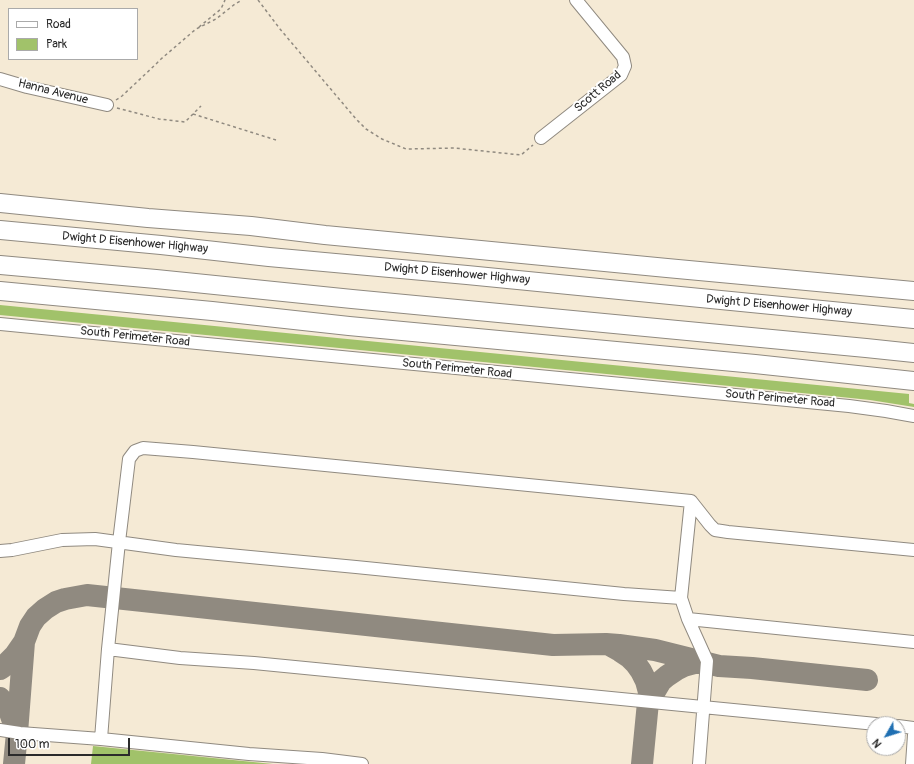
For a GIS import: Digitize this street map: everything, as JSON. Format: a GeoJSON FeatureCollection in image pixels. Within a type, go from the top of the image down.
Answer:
{"type":"FeatureCollection","features":[{"type":"Feature","properties":{"kind":"highway"},"geometry":{"type":"LineString","coordinates":[[0,204],[250,226],[355,238],[666,268],[914,290]]}},
{"type":"Feature","properties":{"kind":"highway","name":"Dwight D Eisenhower Highway"},"geometry":{"type":"LineString","coordinates":[[0,230],[914,319]]}},
{"type":"Feature","properties":{"kind":"highway"},"geometry":{"type":"LineString","coordinates":[[0,265],[866,348],[914,354]]}},
{"type":"Feature","properties":{"kind":"highway"},"geometry":{"type":"LineString","coordinates":[[0,291],[212,311],[349,326],[755,364],[914,381]]}},
{"type":"Feature","properties":{"kind":"street","name":"Scott Road"},"geometry":{"type":"LineString","coordinates":[[541,138],[621,75],[625,66],[623,57],[576,0]]}},
{"type":"Feature","properties":{"kind":"street","name":"Hanna Avenue"},"geometry":{"type":"LineString","coordinates":[[0,79],[27,87],[107,105]]}},
{"type":"Feature","properties":{"kind":"street","name":"South Perimeter Road"},"geometry":{"type":"LineString","coordinates":[[0,324],[849,406],[914,416]]}},
{"type":"Feature","properties":{"kind":"street"},"geometry":{"type":"LineString","coordinates":[[100,739],[119,542],[129,459],[135,451],[143,448],[691,501],[715,530],[914,550]]}},
{"type":"Feature","properties":{"kind":"street"},"geometry":{"type":"LineString","coordinates":[[691,501],[680,598],[707,661],[699,764]]}},
{"type":"Feature","properties":{"kind":"street"},"geometry":{"type":"LineString","coordinates":[[0,551],[62,540],[95,539],[176,550],[624,594],[680,598]]}},
{"type":"Feature","properties":{"kind":"street"},"geometry":{"type":"LineString","coordinates":[[688,619],[914,642]]}},
{"type":"Feature","properties":{"kind":"street"},"geometry":{"type":"LineString","coordinates":[[108,649],[180,658],[254,663],[866,723]]}},
{"type":"Feature","properties":{"kind":"street"},"geometry":{"type":"LineString","coordinates":[[0,730],[249,754],[322,759],[362,764]]}},
{"type":"Feature","properties":{"kind":"street"},"geometry":{"type":"LineString","coordinates":[[912,764],[914,735]]}},
{"type":"Feature","properties":{"kind":"path"},"geometry":{"type":"LineString","coordinates":[[107,105],[122,96],[161,59],[220,9],[225,0]]}},
{"type":"Feature","properties":{"kind":"path"},"geometry":{"type":"LineString","coordinates":[[196,29],[216,19],[234,4],[242,0]]}},
{"type":"Feature","properties":{"kind":"path"},"geometry":{"type":"LineString","coordinates":[[258,0],[280,29],[356,119],[366,129],[382,139],[406,149],[454,148],[521,155],[541,138]]}},
{"type":"Feature","properties":{"kind":"path"},"geometry":{"type":"LineString","coordinates":[[107,105],[159,119],[185,122],[201,106]]}},
{"type":"Feature","properties":{"kind":"path"},"geometry":{"type":"LineString","coordinates":[[193,114],[276,140]]}},
{"type":"Feature","properties":{"kind":"green space"},"geometry":{"type":"Polygon","coordinates":[[[0,305],[909,394],[909,403],[914,404],[914,407],[870,400],[812,394],[0,315],[0,305]]]}},
{"type":"Feature","properties":{"kind":"green space"},"geometry":{"type":"Polygon","coordinates":[[[93,746],[273,764],[91,764],[93,746]]]}},
{"type":"Feature","properties":{"kind":"taxiway"},"geometry":{"type":"LineString","coordinates":[[0,669],[15,655],[24,642],[30,626],[36,617],[45,609],[56,602],[87,595],[553,645],[619,645],[655,650],[719,666],[867,680]]}},
{"type":"Feature","properties":{"kind":"taxiway"},"geometry":{"type":"LineString","coordinates":[[17,733],[24,642]]}},
{"type":"Feature","properties":{"kind":"taxiway"},"geometry":{"type":"LineString","coordinates":[[611,646],[629,657],[636,664],[646,681],[649,692],[642,764]]}},
{"type":"Feature","properties":{"kind":"taxiway"},"geometry":{"type":"LineString","coordinates":[[648,706],[649,701],[661,681],[667,676],[684,666],[695,663],[703,663]]}},
{"type":"Feature","properties":{"kind":"taxiway"},"geometry":{"type":"LineString","coordinates":[[0,698],[8,707],[17,733],[14,764]]}}]}
